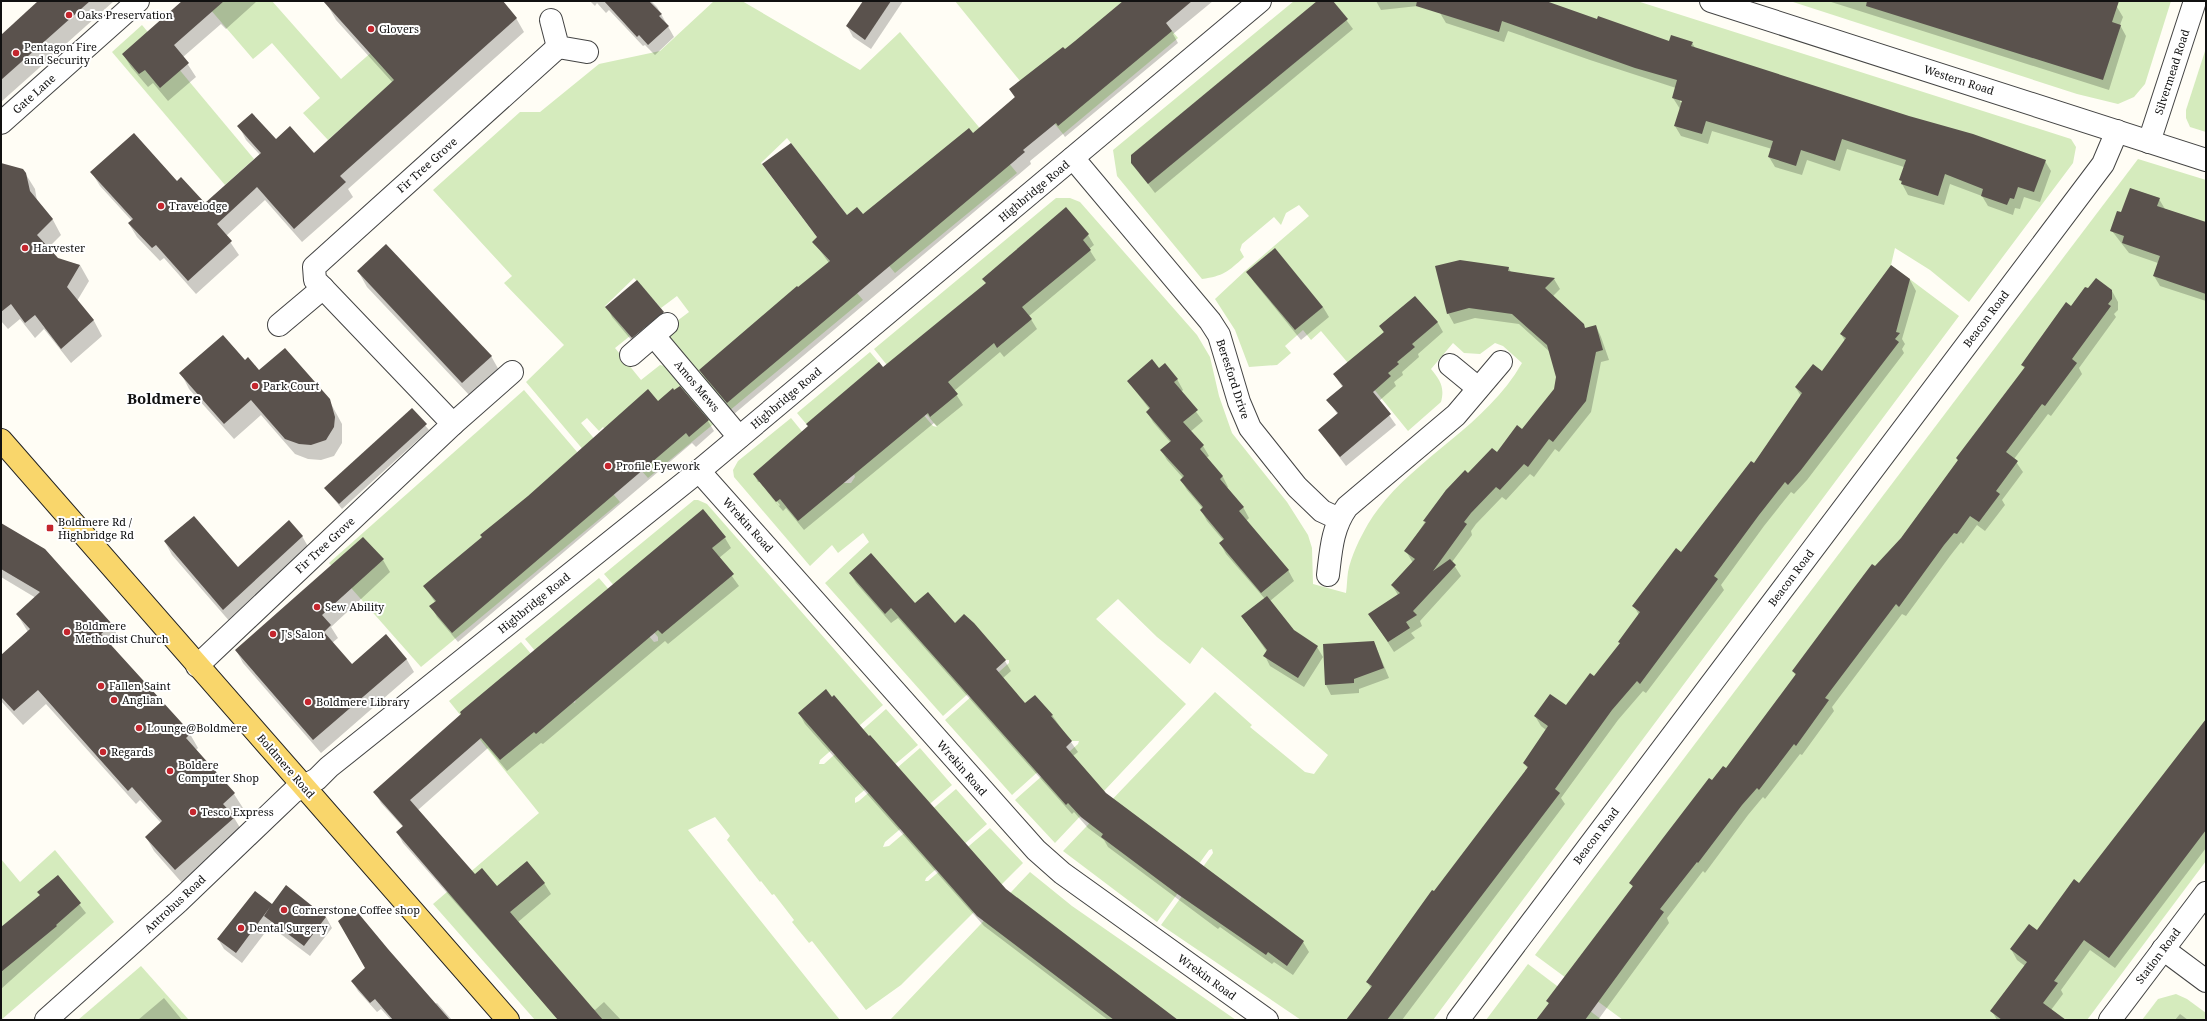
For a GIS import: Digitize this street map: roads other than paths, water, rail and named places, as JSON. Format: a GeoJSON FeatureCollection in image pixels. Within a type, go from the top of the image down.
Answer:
{"type":"FeatureCollection","features":[{"type":"Feature","properties":{"kind":"main road","name":"Boldmere Road"},"geometry":{"type":"LineString","coordinates":[[1,440],[508,1020]]}},
{"type":"Feature","properties":{"kind":"street","name":"Gate Lane"},"geometry":{"type":"LineString","coordinates":[[1,124],[138,1]]}},
{"type":"Feature","properties":{"kind":"street","name":"Highbridge Road"},"geometry":{"type":"LineString","coordinates":[[303,786],[317,779],[329,767],[699,471],[1260,1]]}},
{"type":"Feature","properties":{"kind":"street","name":"Western Road"},"geometry":{"type":"LineString","coordinates":[[1711,1],[2206,160]]}},
{"type":"Feature","properties":{"kind":"street","name":"Silvermead Road"},"geometry":{"type":"LineString","coordinates":[[2149,142],[2195,1]]}},
{"type":"Feature","properties":{"kind":"street"},"geometry":{"type":"LineString","coordinates":[[551,20],[558,47],[587,52]]}},
{"type":"Feature","properties":{"kind":"street","name":"Fir Tree Grove"},"geometry":{"type":"LineString","coordinates":[[454,424],[315,280],[314,267],[558,47]]}},
{"type":"Feature","properties":{"kind":"street","name":"Beacon Road"},"geometry":{"type":"LineString","coordinates":[[1458,1020],[2103,164],[2117,131]]}},
{"type":"Feature","properties":{"kind":"street","name":"Beresford Drive"},"geometry":{"type":"LineString","coordinates":[[1073,158],[1210,321],[1219,335],[1239,402],[1250,428],[1297,487],[1322,511],[1339,519]]}},
{"type":"Feature","properties":{"kind":"street"},"geometry":{"type":"LineString","coordinates":[[279,325],[323,288]]}},
{"type":"Feature","properties":{"kind":"street","name":"Amos Mews"},"geometry":{"type":"LineString","coordinates":[[631,355],[661,330],[739,437]]}},
{"type":"Feature","properties":{"kind":"street"},"geometry":{"type":"LineString","coordinates":[[1328,575],[1332,537],[1339,519],[1347,507],[1456,415],[1501,362]]}},
{"type":"Feature","properties":{"kind":"street"},"geometry":{"type":"LineString","coordinates":[[1450,365],[1478,388]]}},
{"type":"Feature","properties":{"kind":"street","name":"Fir Tree Grove"},"geometry":{"type":"LineString","coordinates":[[197,666],[454,424],[512,372]]}},
{"type":"Feature","properties":{"kind":"street","name":"Wrekin Road"},"geometry":{"type":"LineString","coordinates":[[699,471],[1036,850],[1062,873],[1266,1020]]}},
{"type":"Feature","properties":{"kind":"street","name":"Antrobus Road"},"geometry":{"type":"LineString","coordinates":[[46,1020],[172,908],[293,792],[303,786]]}},
{"type":"Feature","properties":{"kind":"street","name":"Station Road"},"geometry":{"type":"LineString","coordinates":[[2110,1020],[2206,893]]}},
{"type":"Feature","properties":{"kind":"street"},"geometry":{"type":"LineString","coordinates":[[2164,949],[2206,981]]}},
{"type":"Feature","properties":{"kind":"place","name":"Oaks Preservation"},"geometry":{"type":"Point","coordinates":[69,15]}},
{"type":"Feature","properties":{"kind":"place","name":"Glovers"},"geometry":{"type":"Point","coordinates":[371,29]}},
{"type":"Feature","properties":{"kind":"place","name":"Pentagon Fire and Security"},"geometry":{"type":"Point","coordinates":[16,53]}},
{"type":"Feature","properties":{"kind":"place","name":"Travelodge"},"geometry":{"type":"Point","coordinates":[161,206]}},
{"type":"Feature","properties":{"kind":"place","name":"Harvester"},"geometry":{"type":"Point","coordinates":[25,248]}},
{"type":"Feature","properties":{"kind":"place","name":"Park Court"},"geometry":{"type":"Point","coordinates":[255,386]}},
{"type":"Feature","properties":{"kind":"place","name":"Profile Eyework"},"geometry":{"type":"Point","coordinates":[608,466]}},
{"type":"Feature","properties":{"kind":"place","name":"Boldmere Rd / Highbridge Rd"},"geometry":{"type":"Point","coordinates":[50,528]}},
{"type":"Feature","properties":{"kind":"place","name":"Sew Ability"},"geometry":{"type":"Point","coordinates":[317,607]}},
{"type":"Feature","properties":{"kind":"place","name":"Boldmere Methodist Church"},"geometry":{"type":"Point","coordinates":[67,632]}},
{"type":"Feature","properties":{"kind":"place","name":"J's Salon"},"geometry":{"type":"Point","coordinates":[273,634]}},
{"type":"Feature","properties":{"kind":"place","name":"Fallen Saint"},"geometry":{"type":"Point","coordinates":[101,686]}},
{"type":"Feature","properties":{"kind":"place","name":"Anglian"},"geometry":{"type":"Point","coordinates":[114,700]}},
{"type":"Feature","properties":{"kind":"place","name":"Boldmere Library"},"geometry":{"type":"Point","coordinates":[308,702]}},
{"type":"Feature","properties":{"kind":"place","name":"Lounge@Boldmere"},"geometry":{"type":"Point","coordinates":[139,728]}},
{"type":"Feature","properties":{"kind":"place","name":"Regards"},"geometry":{"type":"Point","coordinates":[103,752]}},
{"type":"Feature","properties":{"kind":"place","name":"Boldere Computer Shop"},"geometry":{"type":"Point","coordinates":[170,771]}},
{"type":"Feature","properties":{"kind":"place","name":"Tesco Express"},"geometry":{"type":"Point","coordinates":[193,812]}},
{"type":"Feature","properties":{"kind":"place","name":"Cornerstone Coffee shop"},"geometry":{"type":"Point","coordinates":[284,910]}},
{"type":"Feature","properties":{"kind":"place","name":"Dental Surgery"},"geometry":{"type":"Point","coordinates":[241,928]}},
{"type":"Feature","properties":{"kind":"district","name":"Boldmere"},"geometry":{"type":"Point","coordinates":[164,399]}}]}
